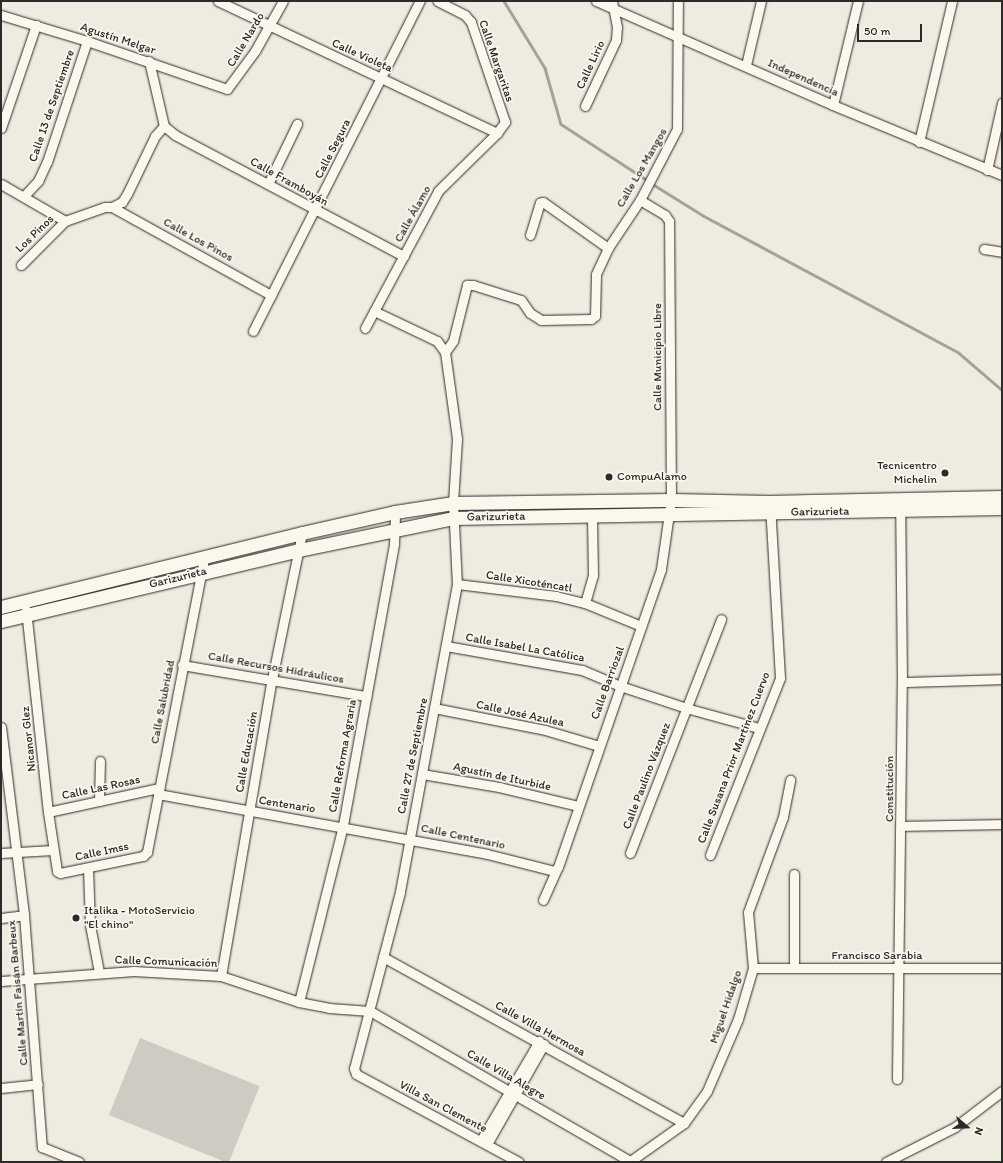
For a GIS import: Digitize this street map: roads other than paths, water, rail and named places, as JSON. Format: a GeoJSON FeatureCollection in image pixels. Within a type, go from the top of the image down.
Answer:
{"type":"FeatureCollection","features":[{"type":"Feature","properties":{"kind":"main road","name":"Garizurieta"},"geometry":{"type":"LineString","coordinates":[[900,505],[1002,497]]}},
{"type":"Feature","properties":{"kind":"main road","name":"Garizurieta"},"geometry":{"type":"LineString","coordinates":[[1,607],[302,533],[395,512],[453,503],[671,500],[770,508]]}},
{"type":"Feature","properties":{"kind":"main road","name":"Garizurieta"},"geometry":{"type":"LineString","coordinates":[[1,621],[298,550],[395,528],[453,518],[668,515],[770,508],[900,505],[1002,508]]}},
{"type":"Feature","properties":{"kind":"street","name":"Calle Violeta"},"geometry":{"type":"LineString","coordinates":[[218,1],[268,27],[382,78],[497,133]]}},
{"type":"Feature","properties":{"kind":"street","name":"Calle Nardo"},"geometry":{"type":"LineString","coordinates":[[227,89],[255,51],[283,1]]}},
{"type":"Feature","properties":{"kind":"street","name":"Calle Segura"},"geometry":{"type":"LineString","coordinates":[[253,331],[420,1]]}},
{"type":"Feature","properties":{"kind":"street","name":"Calle Margaritas"},"geometry":{"type":"LineString","coordinates":[[437,1],[465,15],[471,22],[505,122]]}},
{"type":"Feature","properties":{"kind":"street","name":"Independencia"},"geometry":{"type":"LineString","coordinates":[[596,1],[613,5],[678,38],[746,65],[919,142],[1002,175]]}},
{"type":"Feature","properties":{"kind":"street","name":"Calle Los Mangos"},"geometry":{"type":"LineString","coordinates":[[445,352],[453,341],[467,285],[473,285],[520,300],[530,313],[541,320],[592,320],[595,316],[596,274],[608,248],[642,196],[677,129],[678,1]]}},
{"type":"Feature","properties":{"kind":"street"},"geometry":{"type":"LineString","coordinates":[[746,65],[761,1]]}},
{"type":"Feature","properties":{"kind":"street"},"geometry":{"type":"LineString","coordinates":[[833,105],[858,1]]}},
{"type":"Feature","properties":{"kind":"street"},"geometry":{"type":"LineString","coordinates":[[919,142],[952,1]]}},
{"type":"Feature","properties":{"kind":"street","name":"Calle Lirio"},"geometry":{"type":"LineString","coordinates":[[585,106],[616,40],[613,5]]}},
{"type":"Feature","properties":{"kind":"street","name":"Agustín Melgar"},"geometry":{"type":"LineString","coordinates":[[1,15],[149,61],[227,89]]}},
{"type":"Feature","properties":{"kind":"street"},"geometry":{"type":"LineString","coordinates":[[1,128],[36,25]]}},
{"type":"Feature","properties":{"kind":"street","name":"Calle 13 de Septiembre"},"geometry":{"type":"LineString","coordinates":[[24,196],[38,181],[47,162],[87,41]]}},
{"type":"Feature","properties":{"kind":"street"},"geometry":{"type":"LineString","coordinates":[[112,207],[122,202],[155,136],[164,126],[149,61]]}},
{"type":"Feature","properties":{"kind":"street"},"geometry":{"type":"LineString","coordinates":[[987,170],[1002,103]]}},
{"type":"Feature","properties":{"kind":"street","name":"Calle Álamo"},"geometry":{"type":"LineString","coordinates":[[365,328],[438,191],[497,133],[505,122]]}},
{"type":"Feature","properties":{"kind":"street"},"geometry":{"type":"LineString","coordinates":[[268,184],[297,124]]}},
{"type":"Feature","properties":{"kind":"street","name":"Calle Framboyán"},"geometry":{"type":"LineString","coordinates":[[164,126],[175,135],[404,256]]}},
{"type":"Feature","properties":{"kind":"street"},"geometry":{"type":"LineString","coordinates":[[1,184],[65,221]]}},
{"type":"Feature","properties":{"kind":"street","name":"Calle Municipio Libre"},"geometry":{"type":"LineString","coordinates":[[642,196],[669,221],[671,500]]}},
{"type":"Feature","properties":{"kind":"street"},"geometry":{"type":"LineString","coordinates":[[530,235],[540,202],[543,202],[608,248]]}},
{"type":"Feature","properties":{"kind":"street","name":"Los Pinos"},"geometry":{"type":"LineString","coordinates":[[21,265],[65,221],[105,207],[112,207]]}},
{"type":"Feature","properties":{"kind":"street","name":"Calle Los Pinos"},"geometry":{"type":"LineString","coordinates":[[112,207],[271,295]]}},
{"type":"Feature","properties":{"kind":"street"},"geometry":{"type":"LineString","coordinates":[[984,248],[1002,252]]}},
{"type":"Feature","properties":{"kind":"street"},"geometry":{"type":"LineString","coordinates":[[374,311],[437,341],[445,352]]}},
{"type":"Feature","properties":{"kind":"street","name":"Calle 27 de Septiembre"},"geometry":{"type":"LineString","coordinates":[[356,1074],[354,1068],[400,892],[457,584],[453,503],[457,439],[445,352]]}},
{"type":"Feature","properties":{"kind":"street","name":"Calle Barriozal"},"geometry":{"type":"LineString","coordinates":[[543,900],[554,871],[558,867],[661,569],[671,500]]}},
{"type":"Feature","properties":{"kind":"street","name":"Constitución"},"geometry":{"type":"LineString","coordinates":[[897,1079],[902,682],[900,505]]}},
{"type":"Feature","properties":{"kind":"street","name":"Calle Susana Prior Martínez Cuervo"},"geometry":{"type":"LineString","coordinates":[[710,855],[780,678],[781,667],[770,508]]}},
{"type":"Feature","properties":{"kind":"street","name":"Calle Reforma Agraria"},"geometry":{"type":"LineString","coordinates":[[300,1002],[342,826],[395,528],[395,512]]}},
{"type":"Feature","properties":{"kind":"street"},"geometry":{"type":"LineString","coordinates":[[585,603],[593,575],[592,515]]}},
{"type":"Feature","properties":{"kind":"street","name":"Calle Educación"},"geometry":{"type":"LineString","coordinates":[[221,976],[272,679],[302,533]]}},
{"type":"Feature","properties":{"kind":"street","name":"Calle Salubridad"},"geometry":{"type":"LineString","coordinates":[[147,852],[182,665],[204,558]]}},
{"type":"Feature","properties":{"kind":"street","name":"Calle Xicoténcatl"},"geometry":{"type":"LineString","coordinates":[[457,584],[556,596],[585,603],[641,626]]}},
{"type":"Feature","properties":{"kind":"street","name":"Nicanor Glez"},"geometry":{"type":"LineString","coordinates":[[25,601],[48,812],[56,871],[60,873]]}},
{"type":"Feature","properties":{"kind":"street","name":"Calle Paulino Vázquez"},"geometry":{"type":"LineString","coordinates":[[630,853],[721,619]]}},
{"type":"Feature","properties":{"kind":"street","name":"Calle Isabel La Católica"},"geometry":{"type":"LineString","coordinates":[[446,646],[582,670],[620,686],[686,708],[759,728]]}},
{"type":"Feature","properties":{"kind":"street","name":"Calle Recursos Hidráulicos"},"geometry":{"type":"LineString","coordinates":[[182,665],[366,696]]}},
{"type":"Feature","properties":{"kind":"street"},"geometry":{"type":"LineString","coordinates":[[902,682],[1002,679]]}},
{"type":"Feature","properties":{"kind":"street","name":"Calle José Azulea"},"geometry":{"type":"LineString","coordinates":[[434,708],[545,730],[599,746]]}},
{"type":"Feature","properties":{"kind":"street","name":"Calle Martín Faisán Barbeux"},"geometry":{"type":"LineString","coordinates":[[2,727],[6,790],[17,852],[24,915],[42,1147],[78,1162]]}},
{"type":"Feature","properties":{"kind":"street"},"geometry":{"type":"LineString","coordinates":[[100,761],[100,801]]}},
{"type":"Feature","properties":{"kind":"street","name":"Agustín de Iturbide"},"geometry":{"type":"LineString","coordinates":[[422,774],[500,787],[578,806]]}},
{"type":"Feature","properties":{"kind":"street","name":"Miguel Hidalgo"},"geometry":{"type":"LineString","coordinates":[[629,1162],[684,1123],[707,1091],[738,1019],[753,968],[748,912],[783,817],[790,780]]}},
{"type":"Feature","properties":{"kind":"street","name":"Calle Las Rosas"},"geometry":{"type":"LineString","coordinates":[[48,812],[158,791]]}},
{"type":"Feature","properties":{"kind":"street","name":"Centenario"},"geometry":{"type":"LineString","coordinates":[[158,791],[249,811],[342,826]]}},
{"type":"Feature","properties":{"kind":"street"},"geometry":{"type":"LineString","coordinates":[[901,826],[1002,824]]}},
{"type":"Feature","properties":{"kind":"street","name":"Calle Centenario"},"geometry":{"type":"LineString","coordinates":[[342,826],[488,854],[554,871]]}},
{"type":"Feature","properties":{"kind":"street"},"geometry":{"type":"LineString","coordinates":[[1,854],[53,850]]}},
{"type":"Feature","properties":{"kind":"street","name":"Calle Imss"},"geometry":{"type":"LineString","coordinates":[[60,873],[143,856],[147,852]]}},
{"type":"Feature","properties":{"kind":"street"},"geometry":{"type":"LineString","coordinates":[[88,868],[90,925],[99,972]]}},
{"type":"Feature","properties":{"kind":"street"},"geometry":{"type":"LineString","coordinates":[[794,874],[794,967]]}},
{"type":"Feature","properties":{"kind":"street"},"geometry":{"type":"LineString","coordinates":[[1,918],[24,915]]}},
{"type":"Feature","properties":{"kind":"street","name":"Calle Villa Hermosa"},"geometry":{"type":"LineString","coordinates":[[383,956],[684,1123]]}},
{"type":"Feature","properties":{"kind":"street","name":"Francisco Sarabia"},"geometry":{"type":"LineString","coordinates":[[753,968],[1002,968]]}},
{"type":"Feature","properties":{"kind":"street","name":"Calle Comunicación"},"geometry":{"type":"LineString","coordinates":[[1,981],[99,972],[134,971],[221,976],[300,1002],[329,1008],[370,1011]]}},
{"type":"Feature","properties":{"kind":"street","name":"Calle Villa Alegre"},"geometry":{"type":"LineString","coordinates":[[370,1011],[512,1092],[629,1162]]}},
{"type":"Feature","properties":{"kind":"street"},"geometry":{"type":"LineString","coordinates":[[484,1142],[542,1043]]}},
{"type":"Feature","properties":{"kind":"street","name":"Villa San Clemente"},"geometry":{"type":"LineString","coordinates":[[356,1074],[484,1142],[518,1162]]}},
{"type":"Feature","properties":{"kind":"street"},"geometry":{"type":"LineString","coordinates":[[1,1088],[38,1084]]}},
{"type":"Feature","properties":{"kind":"street"},"geometry":{"type":"LineString","coordinates":[[886,1162],[955,1127],[1002,1091]]}},
{"type":"Feature","properties":{"kind":"waterway"},"geometry":{"type":"LineString","coordinates":[[504,1],[545,68],[561,124],[647,180]]}},
{"type":"Feature","properties":{"kind":"waterway"},"geometry":{"type":"LineString","coordinates":[[651,183],[704,216],[959,353],[1002,390]]}},
{"type":"Feature","properties":{"kind":"place","name":"Tecnicentro Michelin"},"geometry":{"type":"Point","coordinates":[945,473]}},
{"type":"Feature","properties":{"kind":"place","name":"CompuAlamo"},"geometry":{"type":"Point","coordinates":[609,477]}},
{"type":"Feature","properties":{"kind":"place","name":"Italika - MotoServicio \"El chino\""},"geometry":{"type":"Point","coordinates":[76,918]}}]}
